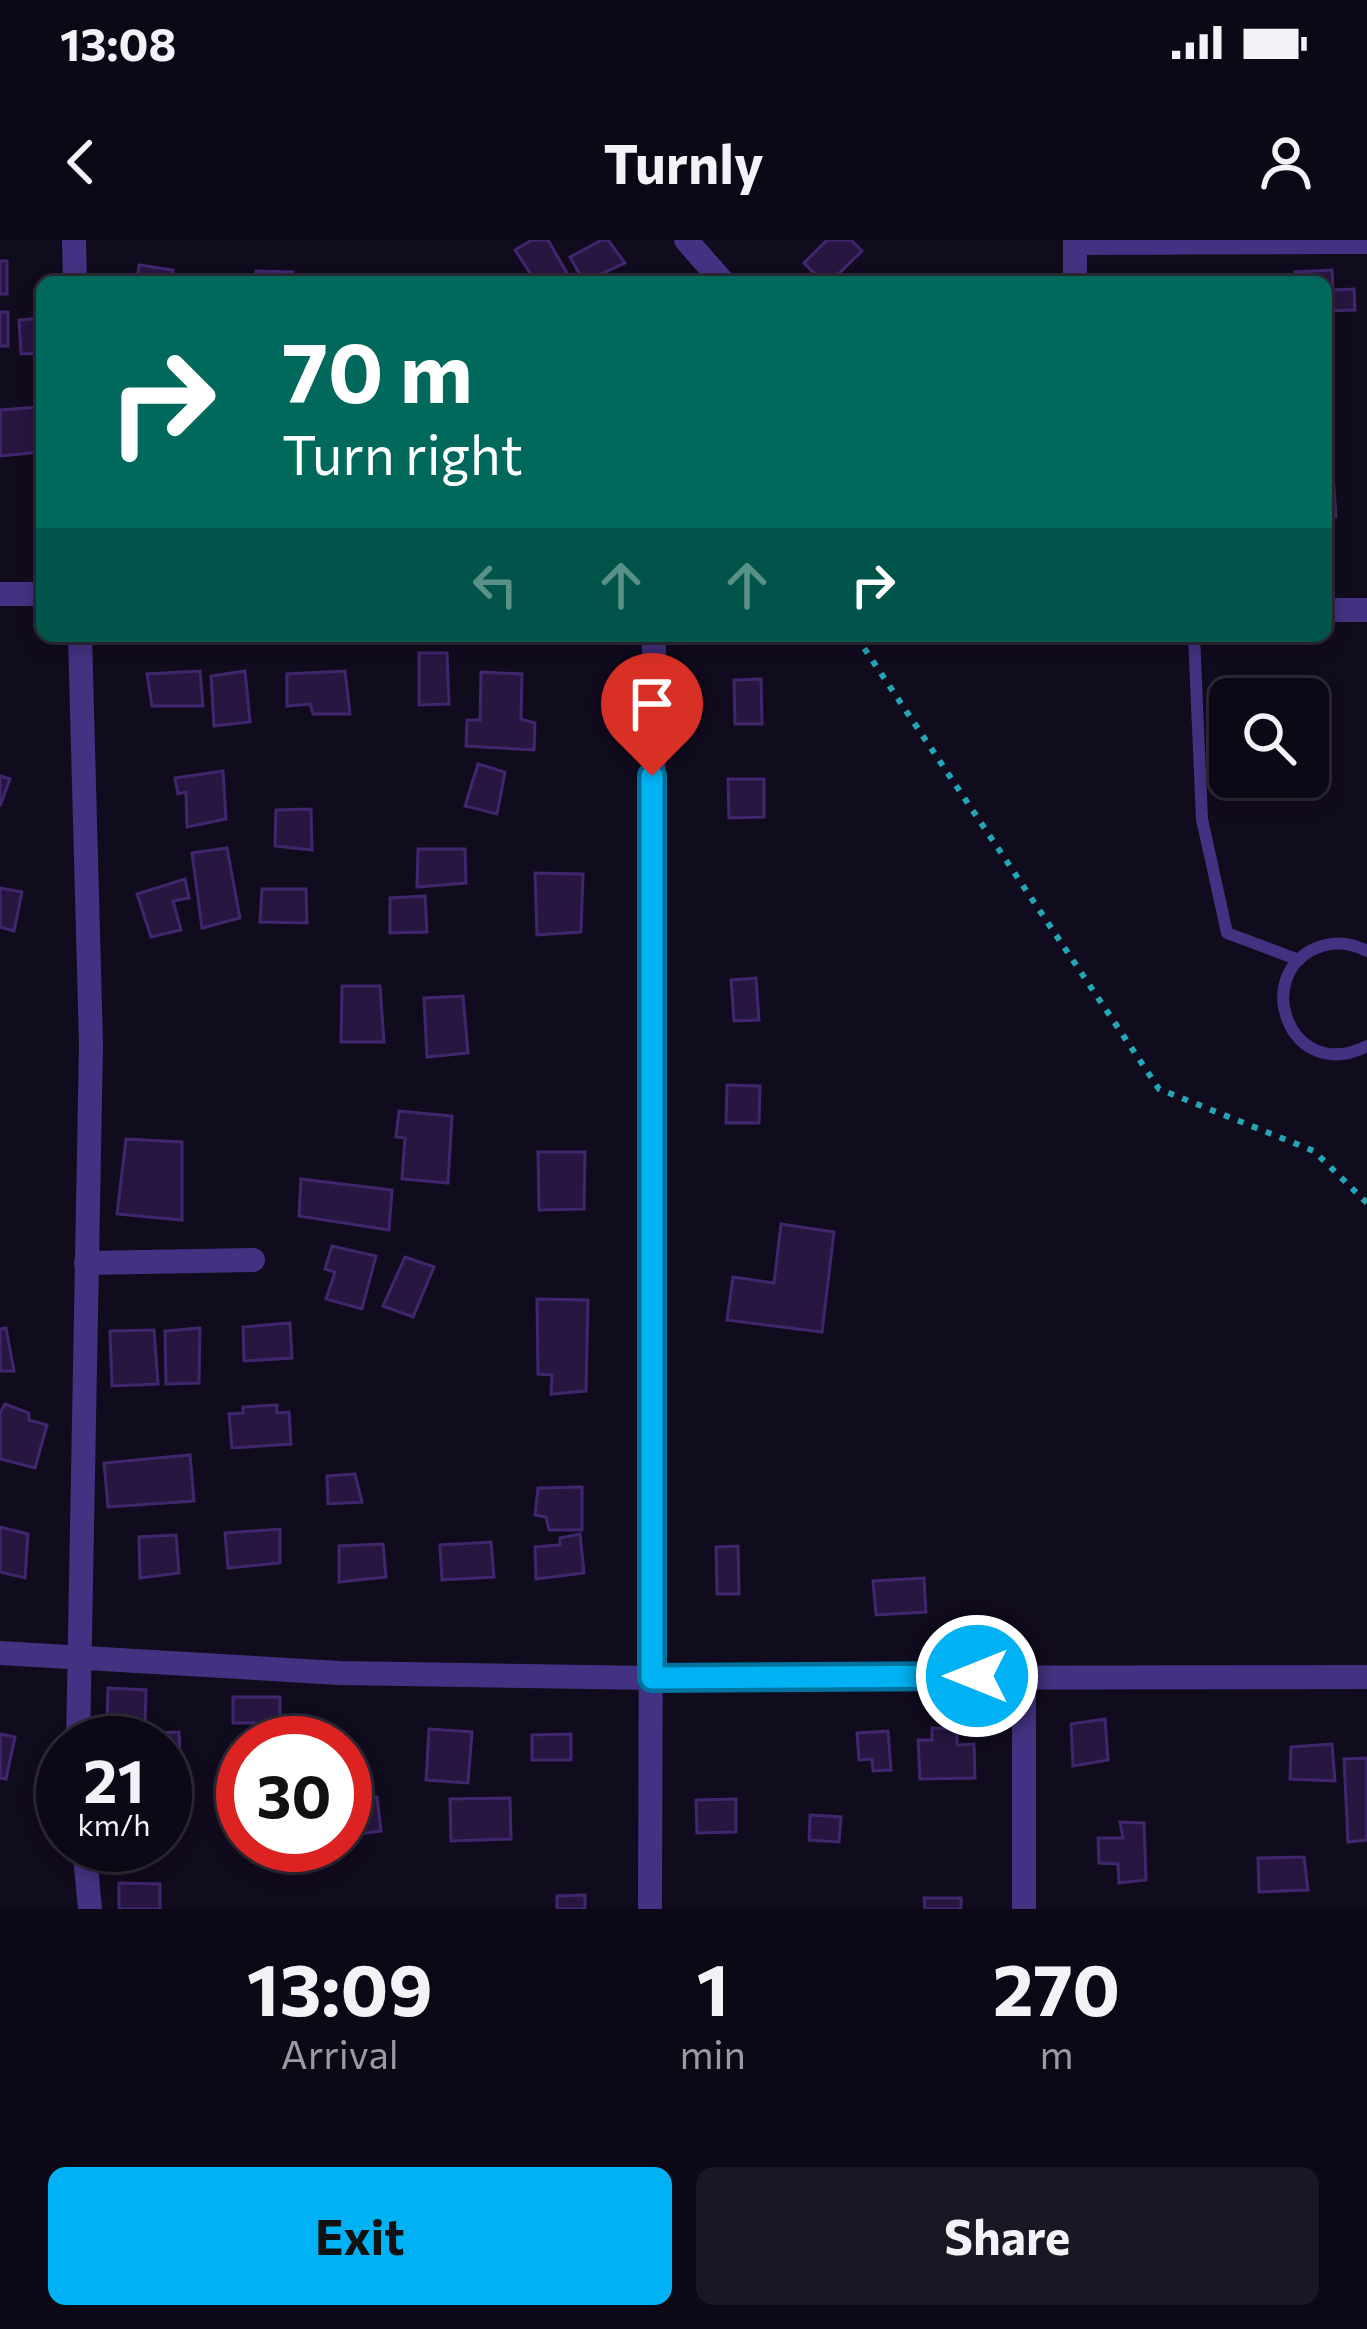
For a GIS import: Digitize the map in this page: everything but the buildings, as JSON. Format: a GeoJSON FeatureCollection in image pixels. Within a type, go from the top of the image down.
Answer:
{"type":"FeatureCollection","features":[{"type":"Feature","properties":{"kind":"street"},"geometry":{"type":"LineString","coordinates":[[74,240],[75,276]]}},
{"type":"Feature","properties":{"kind":"street"},"geometry":{"type":"LineString","coordinates":[[686,240],[719,276]]}},
{"type":"Feature","properties":{"kind":"street"},"geometry":{"type":"LineString","coordinates":[[1075,276],[1075,242],[1367,242]]}},
{"type":"Feature","properties":{"kind":"street"},"geometry":{"type":"LineString","coordinates":[[0,594],[36,594]]}},
{"type":"Feature","properties":{"kind":"street"},"geometry":{"type":"LineString","coordinates":[[1332,610],[1367,610]]}},
{"type":"Feature","properties":{"kind":"street"},"geometry":{"type":"LineString","coordinates":[[78,1716],[92,1044],[80,642]]}},
{"type":"Feature","properties":{"kind":"street"},"geometry":{"type":"LineString","coordinates":[[650,1909],[654,642]]}},
{"type":"Feature","properties":{"kind":"street"},"geometry":{"type":"LineString","coordinates":[[86,1263],[253,1260]]}},
{"type":"Feature","properties":{"kind":"street"},"geometry":{"type":"LineString","coordinates":[[0,1653],[339,1673],[1367,1678]]}},
{"type":"Feature","properties":{"kind":"street"},"geometry":{"type":"LineString","coordinates":[[1024,1676],[1024,1909]]}},
{"type":"Feature","properties":{"kind":"street"},"geometry":{"type":"LineString","coordinates":[[87,1872],[90,1909]]}},
{"type":"Feature","properties":{"kind":"lane"},"geometry":{"type":"LineString","coordinates":[[1193,642],[1202,819],[1227,934],[1299,959]]}},
{"type":"Feature","properties":{"kind":"lane"},"geometry":{"type":"LineString","coordinates":[[1367,951],[1327,944],[1299,959],[1284,989],[1286,1019],[1294,1033],[1318,1052],[1334,1055],[1367,1046]]}},
{"type":"Feature","properties":{"kind":"path"},"geometry":{"type":"LineString","coordinates":[[860,642],[1159,1089],[1314,1151],[1367,1204]]}},
{"type":"Feature","properties":{"kind":"route"},"geometry":{"type":"LineString","coordinates":[[652,776],[652,1678],[977,1676]]}}]}
